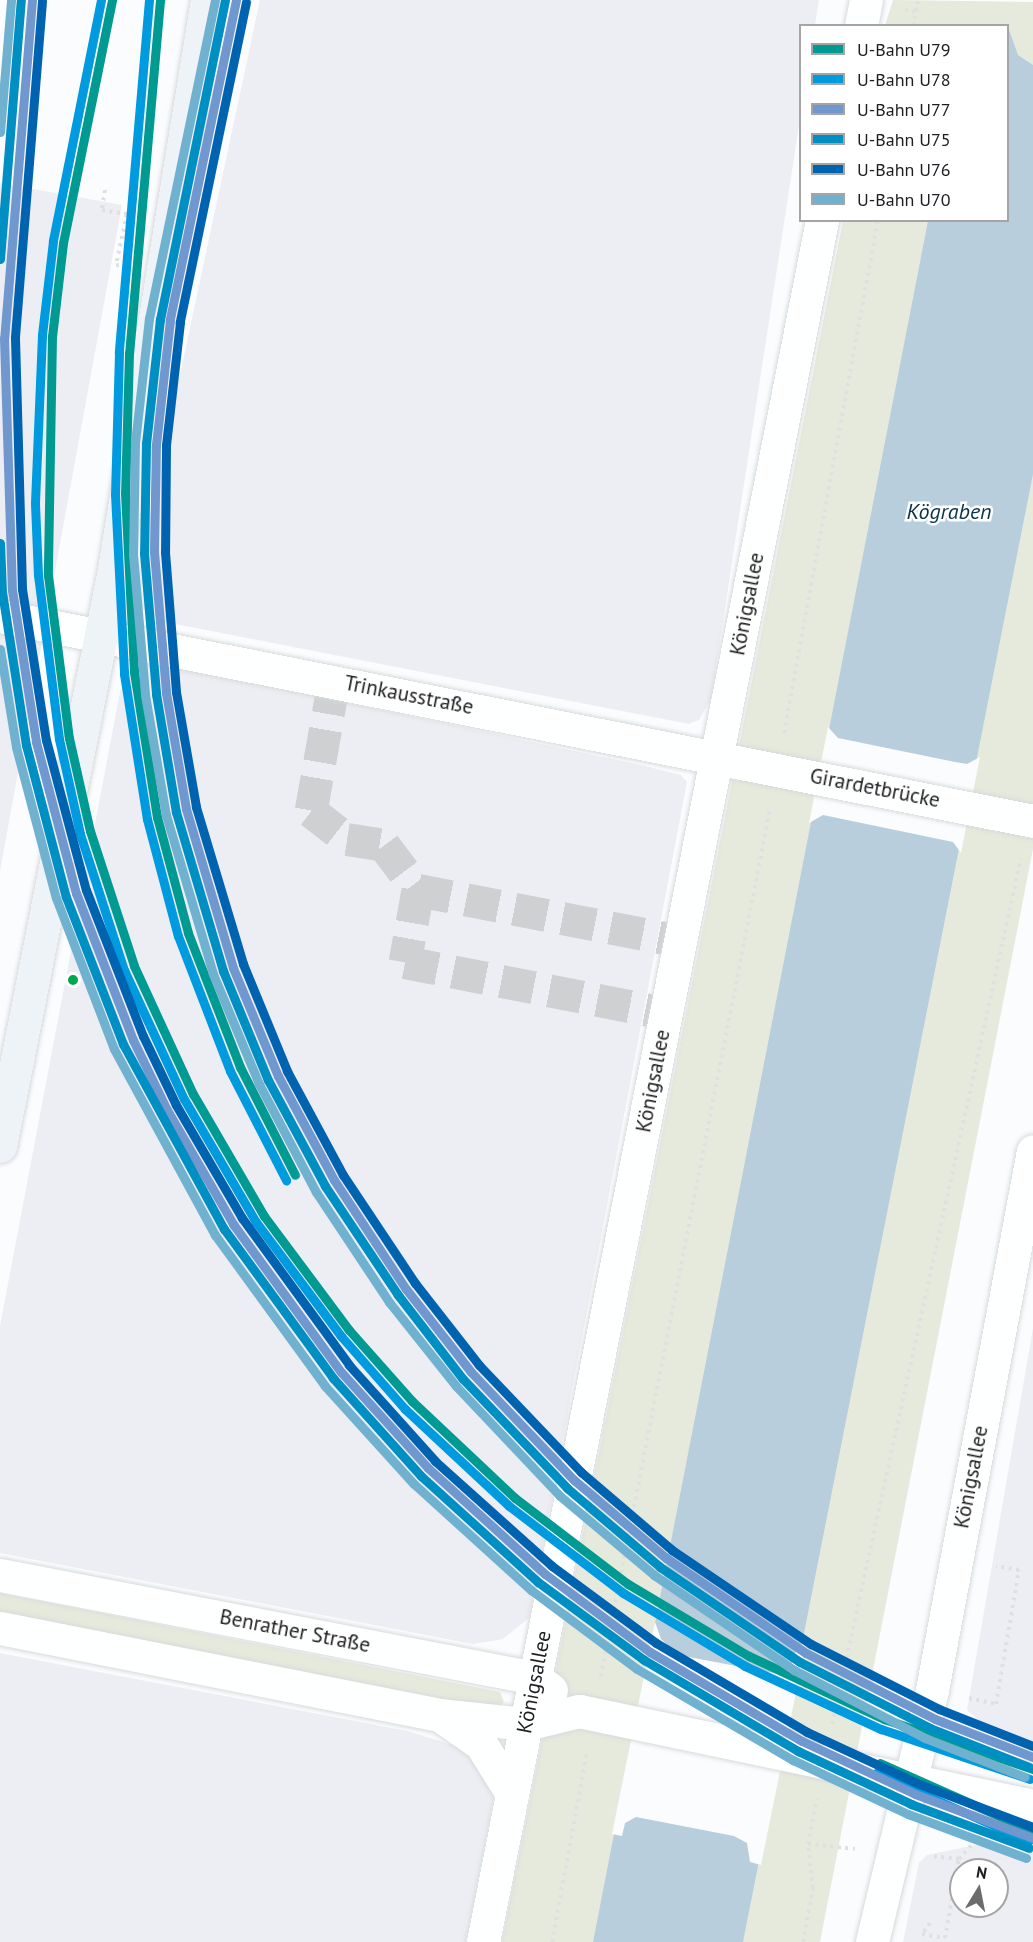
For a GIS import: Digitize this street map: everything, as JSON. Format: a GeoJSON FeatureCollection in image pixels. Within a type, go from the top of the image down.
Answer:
{"type":"FeatureCollection","features":[{"type":"Feature","properties":{"kind":"main road"},"geometry":{"type":"LineString","coordinates":[[0,1146],[101,634],[207,0]]}},
{"type":"Feature","properties":{"kind":"street"},"geometry":{"type":"LineString","coordinates":[[861,24],[866,0]]}},
{"type":"Feature","properties":{"kind":"street","name":"Königsallee"},"geometry":{"type":"LineString","coordinates":[[483,1942],[822,222]]}},
{"type":"Feature","properties":{"kind":"street","name":"Trinkausstraße"},"geometry":{"type":"LineString","coordinates":[[0,616],[101,634],[717,758]]}},
{"type":"Feature","properties":{"kind":"street","name":"Girardetbrücke"},"geometry":{"type":"LineString","coordinates":[[717,758],[994,811],[1031,821]]}},
{"type":"Feature","properties":{"kind":"street","name":"Königsallee"},"geometry":{"type":"LineString","coordinates":[[872,1942],[890,1853],[932,1690],[1033,1151]]}},
{"type":"Feature","properties":{"kind":"street","name":"Benrather Straße"},"geometry":{"type":"LineString","coordinates":[[0,1575],[535,1678],[593,1714]]}},
{"type":"Feature","properties":{"kind":"street","name":"Benrather Straße"},"geometry":{"type":"LineString","coordinates":[[0,1628],[439,1715],[526,1724],[593,1714],[1033,1806]]}},
{"type":"Feature","properties":{"kind":"street"},"geometry":{"type":"LineString","coordinates":[[439,1715],[481,1744],[512,1794]]}},
{"type":"Feature","properties":{"kind":"path"},"geometry":{"type":"LineString","coordinates":[[913,24],[918,0]]}},
{"type":"Feature","properties":{"kind":"path"},"geometry":{"type":"LineString","coordinates":[[105,190],[102,210],[127,214],[116,265],[163,273]]}},
{"type":"Feature","properties":{"kind":"path"},"geometry":{"type":"LineString","coordinates":[[552,1942],[593,1714],[785,771],[878,222]]}},
{"type":"Feature","properties":{"kind":"path"},"geometry":{"type":"LineString","coordinates":[[802,1942],[813,1888],[808,1844],[816,1759],[1031,821]]}},
{"type":"Feature","properties":{"kind":"path"},"geometry":{"type":"LineString","coordinates":[[808,1844],[959,1859],[945,1938],[922,1934],[917,1922]]}},
{"type":"Feature","properties":{"kind":"path"},"geometry":{"type":"LineString","coordinates":[[922,1930],[930,1923]]}},
{"type":"Feature","properties":{"kind":"shaded area"},"geometry":{"type":"Polygon","coordinates":[[[260,0],[819,0],[815,24],[799,24],[799,126],[711,699],[699,720],[689,724],[160,621],[140,607],[137,576],[260,0]]]}},
{"type":"Feature","properties":{"kind":"shaded area"},"geometry":{"type":"Polygon","coordinates":[[[893,0],[1033,2],[1033,849],[820,1942],[502,1942],[843,222],[1009,222],[1009,24],[885,24],[893,0]]]}},
{"type":"Feature","properties":{"kind":"shaded area"},"geometry":{"type":"Polygon","coordinates":[[[0,183],[122,205],[0,871],[0,183]]]}},
{"type":"Feature","properties":{"kind":"shaded area"},"geometry":{"type":"Polygon","coordinates":[[[153,662],[641,765],[681,775],[687,782],[529,1618],[503,1639],[473,1644],[0,1553],[0,1326],[120,692],[131,671],[153,662]]]}},
{"type":"Feature","properties":{"kind":"shaded area"},"geometry":{"type":"Polygon","coordinates":[[[1033,1328],[1033,1768],[967,1710],[1033,1328]]]}},
{"type":"Feature","properties":{"kind":"shaded area"},"geometry":{"type":"Polygon","coordinates":[[[0,1593],[500,1692],[504,1702],[497,1709],[0,1613],[0,1593]]]}},
{"type":"Feature","properties":{"kind":"shaded area"},"geometry":{"type":"Polygon","coordinates":[[[0,1653],[407,1731],[466,1749],[493,1790],[493,1802],[466,1942],[0,1942],[0,1653]]]}},
{"type":"Feature","properties":{"kind":"shaded area"},"geometry":{"type":"Polygon","coordinates":[[[976,1845],[1033,1853],[1033,1942],[903,1942],[919,1863],[927,1855],[976,1845]]]}},
{"type":"Feature","properties":{"kind":"water","name":"Kögraben"},"geometry":{"type":"Polygon","coordinates":[[[1009,30],[1018,55],[1033,65],[1033,474],[743,1942],[593,1942],[928,222],[1009,222],[1009,30]]]}},
{"type":"Feature","properties":{"kind":"pier"},"geometry":{"type":"Polygon","coordinates":[[[828,727],[838,738],[955,762],[967,764],[980,757],[961,853],[953,842],[823,815],[809,823],[828,727]]]}},
{"type":"Feature","properties":{"kind":"pier"},"geometry":{"type":"Polygon","coordinates":[[[655,1622],[661,1639],[678,1655],[774,1673],[790,1669],[796,1651],[804,1653],[761,1865],[750,1862],[747,1843],[734,1836],[636,1817],[625,1823],[622,1836],[612,1834],[655,1622]]]}},
{"type":"Feature","properties":{"kind":"tunnel"},"geometry":{"type":"LineString","coordinates":[[334,681],[311,811],[347,839],[384,845],[418,890],[680,941]]}},
{"type":"Feature","properties":{"kind":"tunnel"},"geometry":{"type":"LineString","coordinates":[[418,890],[405,962],[666,1013]]}},
{"type":"Feature","properties":{"kind":"metro line","name":"U70"},"geometry":{"type":"LineString","coordinates":[[0,132],[11,0]]}},
{"type":"Feature","properties":{"kind":"metro line","name":"U75"},"geometry":{"type":"LineString","coordinates":[[0,259],[21,0]]}},
{"type":"Feature","properties":{"kind":"metro line","name":"U77"},"geometry":{"type":"LineString","coordinates":[[32,0],[4,338],[12,590],[36,742],[76,893],[133,1040],[167,1110],[233,1224],[341,1372],[428,1468],[545,1574],[650,1652],[802,1741],[915,1794],[1033,1838]]}},
{"type":"Feature","properties":{"kind":"metro line","name":"U78"},"geometry":{"type":"LineString","coordinates":[[101,0],[53,241],[42,335],[35,504],[38,575],[59,739],[80,834],[124,970],[184,1099],[256,1222],[341,1336],[405,1409],[509,1506],[623,1593],[745,1666],[881,1729],[1030,1779]]}},
{"type":"Feature","properties":{"kind":"metro line","name":"U79"},"geometry":{"type":"LineString","coordinates":[[112,0],[63,243],[52,336],[48,575],[69,738],[90,831],[134,966],[193,1094],[264,1216],[349,1330],[412,1401],[515,1498],[628,1584],[749,1656],[884,1719],[1033,1769]]}},
{"type":"Feature","properties":{"kind":"metro line","name":"U78"},"geometry":{"type":"LineString","coordinates":[[149,0],[119,353],[115,494],[124,674],[147,819],[178,936],[230,1071],[286,1180]]}},
{"type":"Feature","properties":{"kind":"metro line","name":"U79"},"geometry":{"type":"LineString","coordinates":[[160,0],[129,353],[125,493],[134,672],[157,817],[188,933],[240,1067],[295,1175]]}},
{"type":"Feature","properties":{"kind":"metro line","name":"U70"},"geometry":{"type":"LineString","coordinates":[[215,0],[149,318],[135,442],[133,554],[145,695],[166,815],[213,974],[259,1084],[316,1192],[389,1302],[456,1386],[560,1496],[654,1575],[794,1670],[925,1738],[1025,1777]]}},
{"type":"Feature","properties":{"kind":"metro line","name":"U75"},"geometry":{"type":"LineString","coordinates":[[225,0],[160,319],[146,443],[144,553],[156,694],[176,812],[223,971],[268,1080],[325,1186],[398,1295],[463,1379],[567,1488],[660,1567],[800,1662],[930,1728],[1029,1767]]}},
{"type":"Feature","properties":{"kind":"metro line","name":"U77"},"geometry":{"type":"LineString","coordinates":[[236,0],[170,320],[156,444],[154,552],[166,693],[186,809],[233,968],[278,1076],[334,1180],[406,1289],[471,1372],[574,1480],[666,1558],[806,1653],[935,1719],[1033,1757]]}},
{"type":"Feature","properties":{"kind":"metro line","name":"U76"},"geometry":{"type":"LineString","coordinates":[[42,1],[15,338],[22,589],[46,740],[86,890],[143,1036],[176,1105],[242,1218],[349,1365],[435,1461],[552,1566],[656,1643],[807,1732],[919,1784],[1033,1827]]}},
{"type":"Feature","properties":{"kind":"metro line","name":"U76"},"geometry":{"type":"LineString","coordinates":[[246,2],[180,322],[166,445],[165,552],[176,692],[196,807],[243,964],[287,1071],[343,1175],[415,1283],[479,1365],[581,1472],[672,1550],[811,1644],[939,1709],[1033,1746]]}},
{"type":"Feature","properties":{"kind":"metro line","name":"U75"},"geometry":{"type":"LineString","coordinates":[[0,543],[2,592],[26,745],[66,897],[123,1044],[224,1229],[333,1378],[421,1476],[538,1582],[644,1660],[798,1751],[911,1804],[1029,1848]]}},
{"type":"Feature","properties":{"kind":"metro line","name":"U70"},"geometry":{"type":"LineString","coordinates":[[0,649],[16,747],[56,898],[114,1049],[215,1235],[325,1386],[414,1484],[531,1590],[637,1669],[793,1760],[908,1814],[1026,1858]]}},
{"type":"Feature","properties":{"kind":"metro line","name":"U79"},"geometry":{"type":"LineString","coordinates":[[880,1763],[1033,1831]]}},
{"type":"Feature","properties":{"kind":"metro line","name":"U78"},"geometry":{"type":"LineString","coordinates":[[876,1773],[1029,1841]]}}]}
